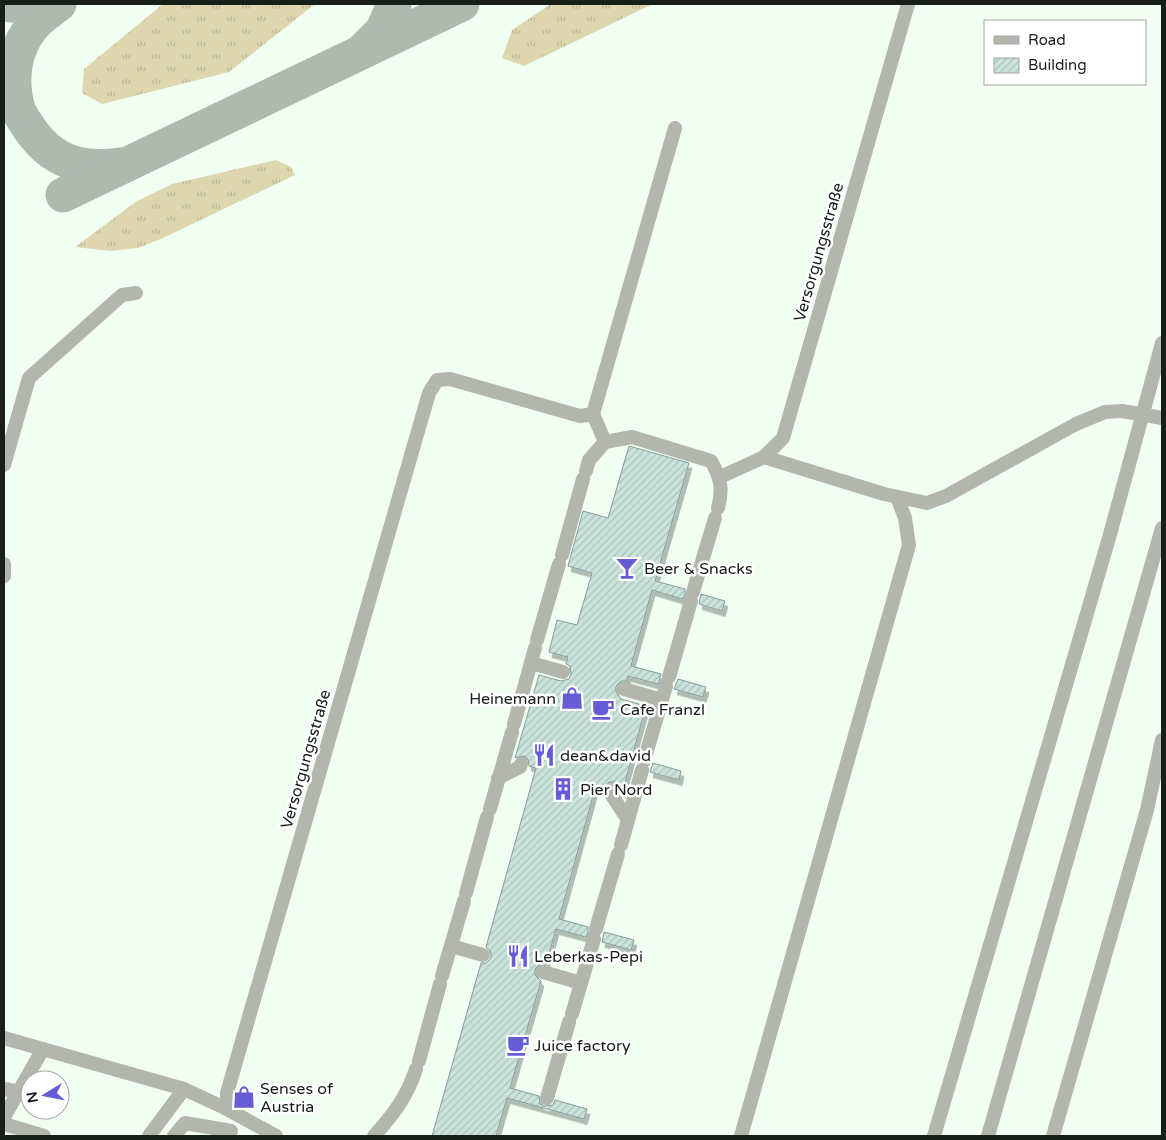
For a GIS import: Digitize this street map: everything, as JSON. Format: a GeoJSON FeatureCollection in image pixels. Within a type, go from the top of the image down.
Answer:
{"type":"FeatureCollection","features":[{"type":"Feature","properties":{"kind":"lane","name":"Versorgungsstraße"},"geometry":{"type":"LineString","coordinates":[[720,477],[764,457],[783,438],[908,4]]}},
{"type":"Feature","properties":{"kind":"lane"},"geometry":{"type":"LineString","coordinates":[[605,442],[594,414],[675,128]]}},
{"type":"Feature","properties":{"kind":"lane"},"geometry":{"type":"LineString","coordinates":[[4,465],[29,378],[122,295],[136,293]]}},
{"type":"Feature","properties":{"kind":"lane"},"geometry":{"type":"LineString","coordinates":[[934,1136],[1109,538],[1162,342]]}},
{"type":"Feature","properties":{"kind":"lane","name":"Versorgungsstraße"},"geometry":{"type":"LineString","coordinates":[[227,1109],[227,1093],[430,393],[437,380],[450,379],[580,416],[594,414]]}},
{"type":"Feature","properties":{"kind":"lane"},"geometry":{"type":"LineString","coordinates":[[764,457],[927,503],[946,496],[1076,424],[1105,412],[1122,411],[1162,418]]}},
{"type":"Feature","properties":{"kind":"lane"},"geometry":{"type":"LineString","coordinates":[[374,1136],[388,1130],[409,1090],[417,1065],[589,460],[605,442],[632,437],[711,461],[720,477],[721,495],[548,1098]]}},
{"type":"Feature","properties":{"kind":"lane"},"geometry":{"type":"LineString","coordinates":[[741,1136],[909,545],[905,518],[897,496]]}},
{"type":"Feature","properties":{"kind":"lane"},"geometry":{"type":"LineString","coordinates":[[988,1136],[1162,528]]}},
{"type":"Feature","properties":{"kind":"lane"},"geometry":{"type":"LineString","coordinates":[[4,564],[4,576]]}},
{"type":"Feature","properties":{"kind":"lane"},"geometry":{"type":"LineString","coordinates":[[531,663],[546,672],[563,672]]}},
{"type":"Feature","properties":{"kind":"lane"},"geometry":{"type":"LineString","coordinates":[[624,689],[639,699],[662,700]]}},
{"type":"Feature","properties":{"kind":"lane"},"geometry":{"type":"LineString","coordinates":[[1053,1136],[1147,810],[1162,740]]}},
{"type":"Feature","properties":{"kind":"lane"},"geometry":{"type":"LineString","coordinates":[[498,778],[520,767],[521,764]]}},
{"type":"Feature","properties":{"kind":"lane"},"geometry":{"type":"LineString","coordinates":[[612,790],[611,794],[628,820]]}},
{"type":"Feature","properties":{"kind":"lane"},"geometry":{"type":"LineString","coordinates":[[450,946],[483,955]]}},
{"type":"Feature","properties":{"kind":"lane"},"geometry":{"type":"LineString","coordinates":[[543,972],[581,983]]}},
{"type":"Feature","properties":{"kind":"lane"},"geometry":{"type":"LineString","coordinates":[[4,1038],[184,1089],[227,1109],[276,1136]]}},
{"type":"Feature","properties":{"kind":"lane"},"geometry":{"type":"LineString","coordinates":[[32,1070],[43,1049]]}},
{"type":"Feature","properties":{"kind":"lane"},"geometry":{"type":"LineString","coordinates":[[4,1089],[20,1092],[4,1117]]}},
{"type":"Feature","properties":{"kind":"lane"},"geometry":{"type":"LineString","coordinates":[[149,1136],[184,1089]]}},
{"type":"Feature","properties":{"kind":"lane"},"geometry":{"type":"LineString","coordinates":[[174,1136],[185,1124],[231,1134],[227,1109]]}},
{"type":"Feature","properties":{"kind":"lane"},"geometry":{"type":"LineString","coordinates":[[4,1124],[44,1136]]}},
{"type":"Feature","properties":{"kind":"green space"},"geometry":{"type":"Polygon","coordinates":[[[163,4],[315,4],[229,72],[102,104],[82,93],[84,69],[163,4]]]}},
{"type":"Feature","properties":{"kind":"green space"},"geometry":{"type":"Polygon","coordinates":[[[551,4],[653,4],[524,66],[502,58],[512,30],[551,4]]]}},
{"type":"Feature","properties":{"kind":"green space"},"geometry":{"type":"Polygon","coordinates":[[[276,160],[291,167],[295,175],[163,238],[138,248],[110,251],[75,247],[137,201],[172,184],[276,160]]]}},
{"type":"Feature","properties":{"kind":"building","name":"Pier Nord"},"geometry":{"type":"Polygon","coordinates":[[[629,446],[689,463],[655,581],[685,589],[685,595],[682,599],[652,590],[631,666],[661,674],[658,684],[628,676],[627,681],[621,681],[616,686],[616,692],[621,699],[646,706],[622,793],[621,786],[616,782],[609,782],[604,788],[596,785],[559,919],[588,927],[588,933],[586,937],[556,929],[546,964],[540,964],[535,969],[535,975],[541,981],[510,1088],[539,1096],[540,1104],[545,1106],[553,1105],[555,1100],[587,1109],[584,1119],[507,1098],[496,1136],[432,1136],[481,963],[486,963],[491,958],[491,952],[486,947],[536,768],[529,766],[528,759],[524,756],[515,758],[539,675],[561,681],[569,679],[571,674],[570,666],[566,664],[568,657],[549,652],[557,620],[577,625],[592,573],[568,566],[583,511],[608,518],[629,446]]]}},
{"type":"Feature","properties":{"kind":"building"},"geometry":{"type":"Polygon","coordinates":[[[701,594],[725,601],[722,611],[699,604],[701,594]]]}},
{"type":"Feature","properties":{"kind":"building"},"geometry":{"type":"Polygon","coordinates":[[[678,679],[706,687],[703,697],[674,689],[678,679]]]}},
{"type":"Feature","properties":{"kind":"building"},"geometry":{"type":"Polygon","coordinates":[[[653,763],[681,771],[679,780],[650,772],[653,763]]]}},
{"type":"Feature","properties":{"kind":"building"},"geometry":{"type":"Polygon","coordinates":[[[604,932],[634,940],[631,950],[602,942],[604,932]]]}},
{"type":"Feature","properties":{"kind":"taxiway"},"geometry":{"type":"LineString","coordinates":[[4,4],[26,7],[52,4]]}},
{"type":"Feature","properties":{"kind":"taxiway"},"geometry":{"type":"LineString","coordinates":[[18,109],[14,88],[17,56],[26,36],[35,24],[59,4]]}},
{"type":"Feature","properties":{"kind":"taxiway"},"geometry":{"type":"LineString","coordinates":[[364,49],[383,30],[394,4]]}},
{"type":"Feature","properties":{"kind":"taxiway"},"geometry":{"type":"LineString","coordinates":[[63,195],[462,4]]}},
{"type":"Feature","properties":{"kind":"taxiway"},"geometry":{"type":"LineString","coordinates":[[4,82],[24,120],[46,148],[60,158],[77,164],[97,167],[120,165]]}},
{"type":"Feature","properties":{"kind":"place","name":"Beer & Snacks"},"geometry":{"type":"Point","coordinates":[627,568]}},
{"type":"Feature","properties":{"kind":"place","name":"Heinemann"},"geometry":{"type":"Point","coordinates":[572,698]}},
{"type":"Feature","properties":{"kind":"place","name":"Cafe Franzl"},"geometry":{"type":"Point","coordinates":[603,709]}},
{"type":"Feature","properties":{"kind":"place","name":"dean&david"},"geometry":{"type":"Point","coordinates":[544,755]}},
{"type":"Feature","properties":{"kind":"place","name":"Pier Nord"},"geometry":{"type":"Point","coordinates":[563,789]}},
{"type":"Feature","properties":{"kind":"place","name":"Leberkas-Pepi"},"geometry":{"type":"Point","coordinates":[518,956]}},
{"type":"Feature","properties":{"kind":"place","name":"Juice factory"},"geometry":{"type":"Point","coordinates":[518,1045]}},
{"type":"Feature","properties":{"kind":"place","name":"Senses of Austria"},"geometry":{"type":"Point","coordinates":[244,1097]}}]}
